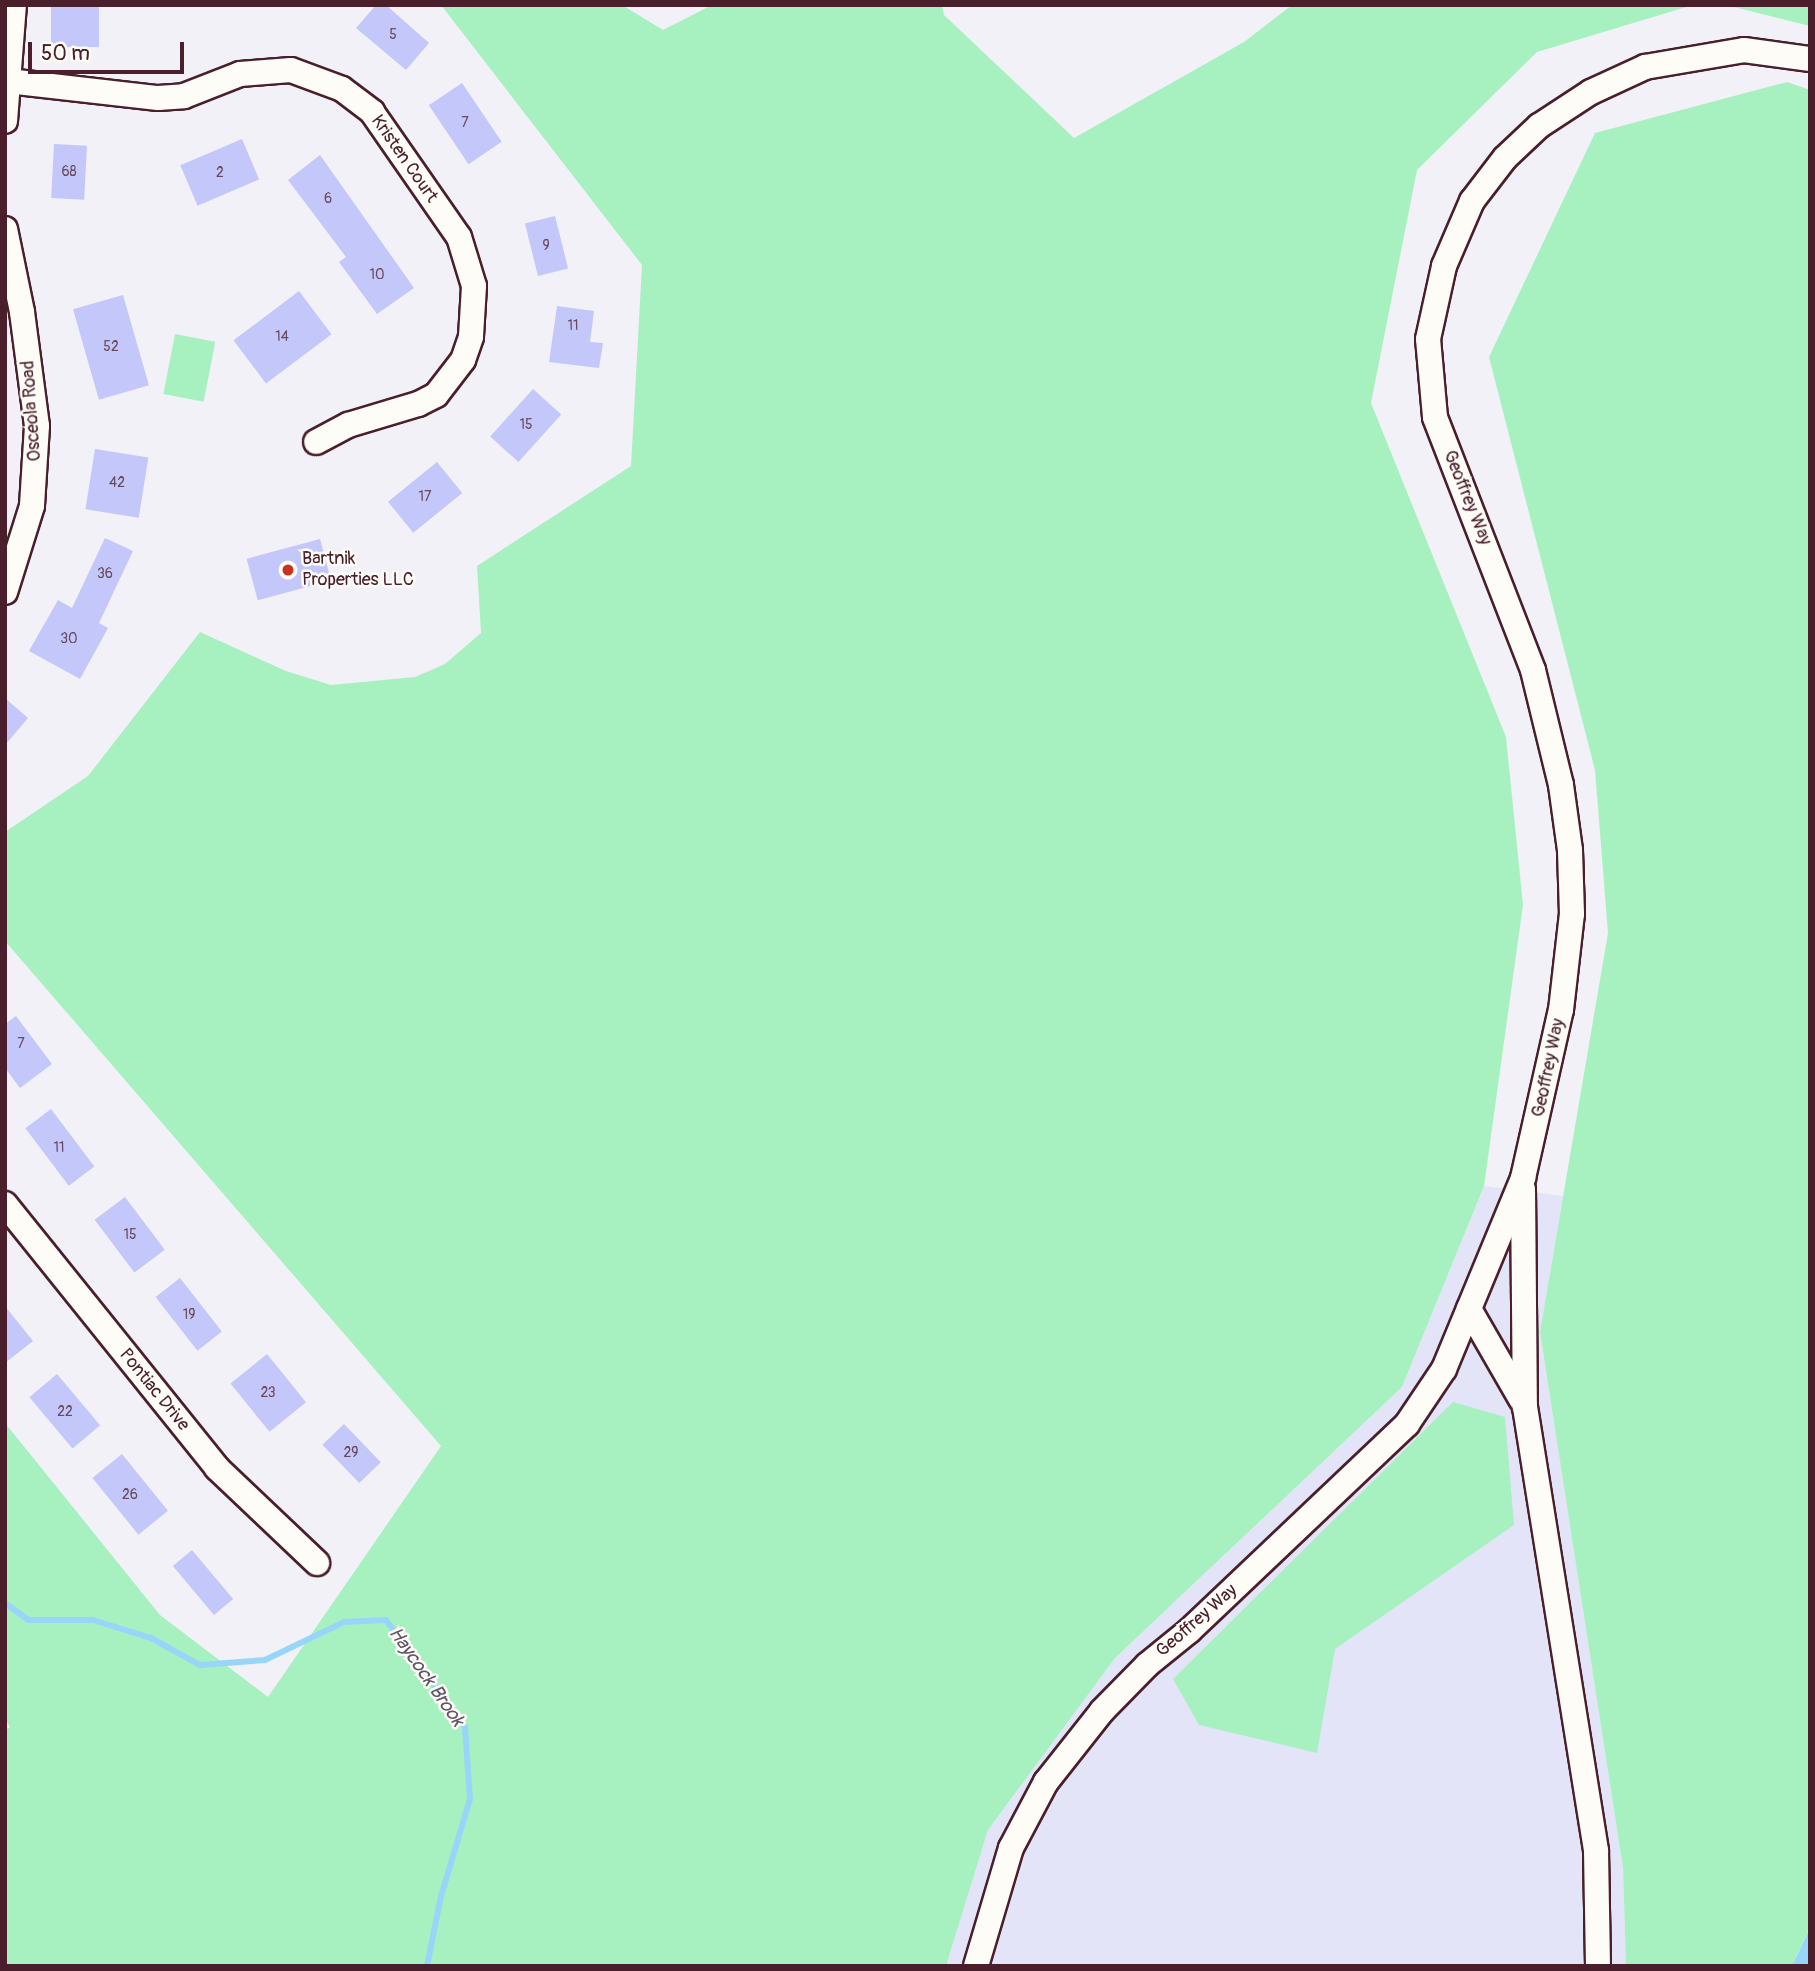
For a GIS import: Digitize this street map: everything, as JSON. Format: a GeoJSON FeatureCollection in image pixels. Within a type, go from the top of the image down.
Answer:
{"type":"FeatureCollection","features":[{"type":"Feature","properties":{"kind":"street"},"geometry":{"type":"LineString","coordinates":[[5,121],[14,5]]}},
{"type":"Feature","properties":{"kind":"street","name":"Geoffrey Way"},"geometry":{"type":"LineString","coordinates":[[976,1966],[1011,1848],[1046,1782],[1102,1711],[1147,1665],[1190,1630],[1407,1424],[1444,1369],[1523,1178],[1561,1010],[1572,914],[1570,850],[1561,785],[1533,670],[1435,417],[1428,339],[1444,266],[1472,201],[1505,158],[1539,126],[1591,92],[1645,67],[1691,56],[1744,50],[1810,59]]}},
{"type":"Feature","properties":{"kind":"street","name":"Kristen Court"},"geometry":{"type":"LineString","coordinates":[[8,81],[158,98],[184,96],[240,74],[291,70],[342,89],[372,112],[459,237],[474,286],[471,337],[463,360],[436,395],[348,425],[316,442]]}},
{"type":"Feature","properties":{"kind":"street","name":"Osceola Road"},"geometry":{"type":"LineString","coordinates":[[5,229],[22,312],[37,426],[37,467],[24,544],[5,592]]}},
{"type":"Feature","properties":{"kind":"street","name":"Geoffrey Way"},"geometry":{"type":"LineString","coordinates":[[1523,1178],[1525,1407],[1596,1851],[1598,1966]]}},
{"type":"Feature","properties":{"kind":"street","name":"Pontiac Drive"},"geometry":{"type":"LineString","coordinates":[[5,1205],[217,1468],[317,1563]]}},
{"type":"Feature","properties":{"kind":"street","name":"Geoffrey Way"},"geometry":{"type":"LineString","coordinates":[[1469,1309],[1525,1407]]}},
{"type":"Feature","properties":{"kind":"shaded area"},"geometry":{"type":"Polygon","coordinates":[[[1484,1186],[1563,1196],[1540,1332],[1623,1868],[1626,1966],[946,1966],[988,1830],[1115,1658],[1402,1387],[1484,1186]]]}},
{"type":"Feature","properties":{"kind":"green space"},"geometry":{"type":"Polygon","coordinates":[[[441,5],[622,5],[663,30],[712,5],[942,5],[944,15],[1074,138],[1244,42],[1292,5],[1693,5],[1537,52],[1417,170],[1371,403],[1506,737],[1523,905],[1484,1186],[1402,1387],[1115,1658],[988,1830],[946,1966],[5,1966],[5,1730],[10,1727],[5,1719],[5,1423],[160,1615],[268,1697],[441,1446],[5,941],[5,832],[88,776],[200,632],[286,671],[331,685],[415,677],[445,664],[481,633],[477,566],[631,466],[642,265],[441,5]]]}},
{"type":"Feature","properties":{"kind":"green space"},"geometry":{"type":"Polygon","coordinates":[[[1726,5],[1810,5],[1810,26],[1726,5]]]}},
{"type":"Feature","properties":{"kind":"green space"},"geometry":{"type":"Polygon","coordinates":[[[1787,82],[1810,90],[1810,1927],[1792,1966],[1626,1966],[1623,1868],[1540,1332],[1608,933],[1595,770],[1489,357],[1595,133],[1787,82]]]}},
{"type":"Feature","properties":{"kind":"green space"},"geometry":{"type":"Polygon","coordinates":[[[175,334],[215,342],[204,402],[163,394],[175,334]]]}},
{"type":"Feature","properties":{"kind":"green space"},"geometry":{"type":"Polygon","coordinates":[[[1453,1402],[1505,1417],[1514,1525],[1335,1649],[1317,1753],[1199,1725],[1173,1679],[1453,1402]]]}},
{"type":"Feature","properties":{"kind":"water"},"geometry":{"type":"Polygon","coordinates":[[[1810,1927],[1810,1966],[1792,1966],[1808,1932],[1810,1927]]]}},
{"type":"Feature","properties":{"kind":"building"},"geometry":{"type":"Polygon","coordinates":[[[51,5],[99,5],[99,47],[51,47],[51,5]]]}},
{"type":"Feature","properties":{"kind":"building"},"geometry":{"type":"Polygon","coordinates":[[[376,5],[386,5],[429,43],[406,70],[356,28],[376,5]]]}},
{"type":"Feature","properties":{"kind":"building"},"geometry":{"type":"Polygon","coordinates":[[[462,83],[502,142],[469,164],[429,105],[462,83]]]}},
{"type":"Feature","properties":{"kind":"building"},"geometry":{"type":"Polygon","coordinates":[[[242,139],[259,180],[198,206],[180,165],[242,139]]]}},
{"type":"Feature","properties":{"kind":"building"},"geometry":{"type":"Polygon","coordinates":[[[54,144],[87,146],[84,200],[51,198],[54,144]]]}},
{"type":"Feature","properties":{"kind":"building"},"geometry":{"type":"Polygon","coordinates":[[[320,155],[414,288],[377,314],[339,262],[346,257],[288,180],[320,155]]]}},
{"type":"Feature","properties":{"kind":"building"},"geometry":{"type":"Polygon","coordinates":[[[555,216],[568,268],[538,276],[525,223],[555,216]]]}},
{"type":"Feature","properties":{"kind":"building"},"geometry":{"type":"Polygon","coordinates":[[[299,291],[331,334],[266,383],[234,340],[299,291]]]}},
{"type":"Feature","properties":{"kind":"building"},"geometry":{"type":"Polygon","coordinates":[[[123,295],[149,385],[99,400],[73,309],[123,295]]]}},
{"type":"Feature","properties":{"kind":"building"},"geometry":{"type":"Polygon","coordinates":[[[557,306],[594,311],[590,342],[603,343],[599,368],[549,362],[557,306]]]}},
{"type":"Feature","properties":{"kind":"building"},"geometry":{"type":"Polygon","coordinates":[[[533,389],[561,414],[518,462],[490,437],[533,389]]]}},
{"type":"Feature","properties":{"kind":"building"},"geometry":{"type":"Polygon","coordinates":[[[95,449],[148,457],[139,518],[85,509],[95,449]]]}},
{"type":"Feature","properties":{"kind":"building"},"geometry":{"type":"Polygon","coordinates":[[[437,462],[462,493],[413,533],[388,502],[437,462]]]}},
{"type":"Feature","properties":{"kind":"building"},"geometry":{"type":"Polygon","coordinates":[[[105,538],[133,551],[99,623],[108,628],[80,679],[29,651],[58,600],[72,608],[105,538]]]}},
{"type":"Feature","properties":{"kind":"building","name":"Bartnik Properties LLC"},"geometry":{"type":"Polygon","coordinates":[[[320,539],[331,581],[258,600],[247,559],[320,539]]]}},
{"type":"Feature","properties":{"kind":"building"},"geometry":{"type":"Polygon","coordinates":[[[5,698],[28,718],[5,745],[5,698]]]}},
{"type":"Feature","properties":{"kind":"building"},"geometry":{"type":"Polygon","coordinates":[[[16,1016],[52,1064],[20,1088],[5,1068],[5,1024],[16,1016]]]}},
{"type":"Feature","properties":{"kind":"building"},"geometry":{"type":"Polygon","coordinates":[[[51,1109],[94,1167],[69,1186],[25,1128],[51,1109]]]}},
{"type":"Feature","properties":{"kind":"building"},"geometry":{"type":"Polygon","coordinates":[[[125,1197],[165,1250],[134,1273],[95,1220],[125,1197]]]}},
{"type":"Feature","properties":{"kind":"building"},"geometry":{"type":"Polygon","coordinates":[[[180,1278],[222,1332],[197,1351],[156,1297],[180,1278]]]}},
{"type":"Feature","properties":{"kind":"building"},"geometry":{"type":"Polygon","coordinates":[[[5,1306],[33,1341],[5,1363],[5,1306]]]}},
{"type":"Feature","properties":{"kind":"building"},"geometry":{"type":"Polygon","coordinates":[[[267,1354],[306,1402],[269,1432],[230,1384],[267,1354]]]}},
{"type":"Feature","properties":{"kind":"building"},"geometry":{"type":"Polygon","coordinates":[[[57,1374],[100,1425],[72,1448],[29,1397],[57,1374]]]}},
{"type":"Feature","properties":{"kind":"building"},"geometry":{"type":"Polygon","coordinates":[[[344,1424],[381,1462],[359,1483],[322,1445],[344,1424]]]}},
{"type":"Feature","properties":{"kind":"building"},"geometry":{"type":"Polygon","coordinates":[[[122,1454],[168,1511],[138,1535],[92,1478],[122,1454]]]}},
{"type":"Feature","properties":{"kind":"building"},"geometry":{"type":"Polygon","coordinates":[[[192,1550],[233,1599],[214,1615],[173,1566],[192,1550]]]}},
{"type":"Feature","properties":{"kind":"waterway","name":"Haycock Brook"},"geometry":{"type":"LineString","coordinates":[[5,1603],[28,1620],[93,1620],[151,1638],[200,1665],[265,1660],[344,1622],[386,1620],[465,1727],[470,1799],[441,1896],[427,1966]]}},
{"type":"Feature","properties":{"kind":"place","name":"Bartnik Properties LLC"},"geometry":{"type":"Point","coordinates":[288,570]}}]}
